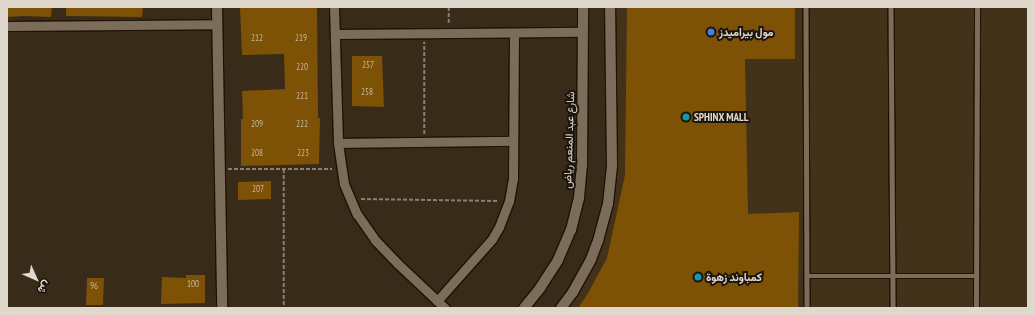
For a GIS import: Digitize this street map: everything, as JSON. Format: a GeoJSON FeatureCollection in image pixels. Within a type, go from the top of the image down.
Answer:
{"type":"FeatureCollection","features":[{"type":"Feature","properties":{"kind":"street"},"geometry":{"type":"LineString","coordinates":[[217,7],[222,308]]}},
{"type":"Feature","properties":{"kind":"street"},"geometry":{"type":"LineString","coordinates":[[334,7],[340,168],[350,199],[357,214],[375,240],[445,308]]}},
{"type":"Feature","properties":{"kind":"street","name":"شارع عبد المنعم رياض"},"geometry":{"type":"LineString","coordinates":[[524,308],[540,288],[558,260],[571,230],[579,198],[582,165],[583,7]]}},
{"type":"Feature","properties":{"kind":"street"},"geometry":{"type":"LineString","coordinates":[[561,308],[576,286],[591,259],[602,229],[608,204],[612,166],[610,7]]}},
{"type":"Feature","properties":{"kind":"street"},"geometry":{"type":"LineString","coordinates":[[7,26],[217,24]]}},
{"type":"Feature","properties":{"kind":"street"},"geometry":{"type":"LineString","coordinates":[[335,34],[583,32]]}},
{"type":"Feature","properties":{"kind":"street"},"geometry":{"type":"LineString","coordinates":[[437,301],[492,239],[502,220],[509,201],[513,179],[514,33]]}},
{"type":"Feature","properties":{"kind":"street"},"geometry":{"type":"LineString","coordinates":[[338,143],[513,141]]}},
{"type":"Feature","properties":{"kind":"lane"},"geometry":{"type":"LineString","coordinates":[[806,7],[807,308]]}},
{"type":"Feature","properties":{"kind":"lane"},"geometry":{"type":"LineString","coordinates":[[890,7],[893,308]]}},
{"type":"Feature","properties":{"kind":"lane"},"geometry":{"type":"LineString","coordinates":[[976,308],[977,7]]}},
{"type":"Feature","properties":{"kind":"lane"},"geometry":{"type":"LineString","coordinates":[[807,276],[975,276]]}},
{"type":"Feature","properties":{"kind":"path"},"geometry":{"type":"LineString","coordinates":[[449,7],[449,34]]}},
{"type":"Feature","properties":{"kind":"path"},"geometry":{"type":"LineString","coordinates":[[424,34],[424,142]]}},
{"type":"Feature","properties":{"kind":"path"},"geometry":{"type":"LineString","coordinates":[[220,169],[340,168]]}},
{"type":"Feature","properties":{"kind":"path"},"geometry":{"type":"LineString","coordinates":[[284,169],[284,308]]}},
{"type":"Feature","properties":{"kind":"path"},"geometry":{"type":"LineString","coordinates":[[350,199],[509,201]]}},
{"type":"Feature","properties":{"kind":"shaded area"},"geometry":{"type":"Polygon","coordinates":[[[611,7],[1028,7],[1028,308],[568,308],[577,294],[590,263],[612,175],[611,7]]]}},
{"type":"Feature","properties":{"kind":"building"},"geometry":{"type":"Polygon","coordinates":[[[7,7],[52,7],[51,17],[7,17],[7,7]]]}},
{"type":"Feature","properties":{"kind":"building"},"geometry":{"type":"Polygon","coordinates":[[[66,7],[143,7],[142,17],[66,16],[66,7]]]}},
{"type":"Feature","properties":{"kind":"building"},"geometry":{"type":"Polygon","coordinates":[[[240,7],[317,7],[318,118],[320,118],[319,164],[241,166],[241,119],[243,119],[242,91],[285,89],[284,54],[242,55],[240,7]]]}},
{"type":"Feature","properties":{"kind":"building"},"geometry":{"type":"Polygon","coordinates":[[[627,7],[795,7],[795,59],[745,59],[748,214],[799,212],[798,308],[578,308],[587,295],[607,258],[625,175],[627,7]]]}},
{"type":"Feature","properties":{"kind":"building"},"geometry":{"type":"Polygon","coordinates":[[[352,56],[382,56],[384,107],[352,106],[352,56]]]}},
{"type":"Feature","properties":{"kind":"building"},"geometry":{"type":"Polygon","coordinates":[[[271,181],[271,199],[238,200],[238,182],[271,181]]]}},
{"type":"Feature","properties":{"kind":"building"},"geometry":{"type":"Polygon","coordinates":[[[186,275],[205,275],[205,303],[161,304],[162,277],[186,278],[186,275]]]}},
{"type":"Feature","properties":{"kind":"building"},"geometry":{"type":"Polygon","coordinates":[[[87,278],[104,278],[103,305],[86,305],[87,278]]]}},
{"type":"Feature","properties":{"kind":"place","name":"مول بيراميدز"},"geometry":{"type":"Point","coordinates":[711,32]}},
{"type":"Feature","properties":{"kind":"place","name":"SPHINX MALL"},"geometry":{"type":"Point","coordinates":[686,117]}},
{"type":"Feature","properties":{"kind":"place","name":"كمباوند زهوة"},"geometry":{"type":"Point","coordinates":[698,277]}}]}
